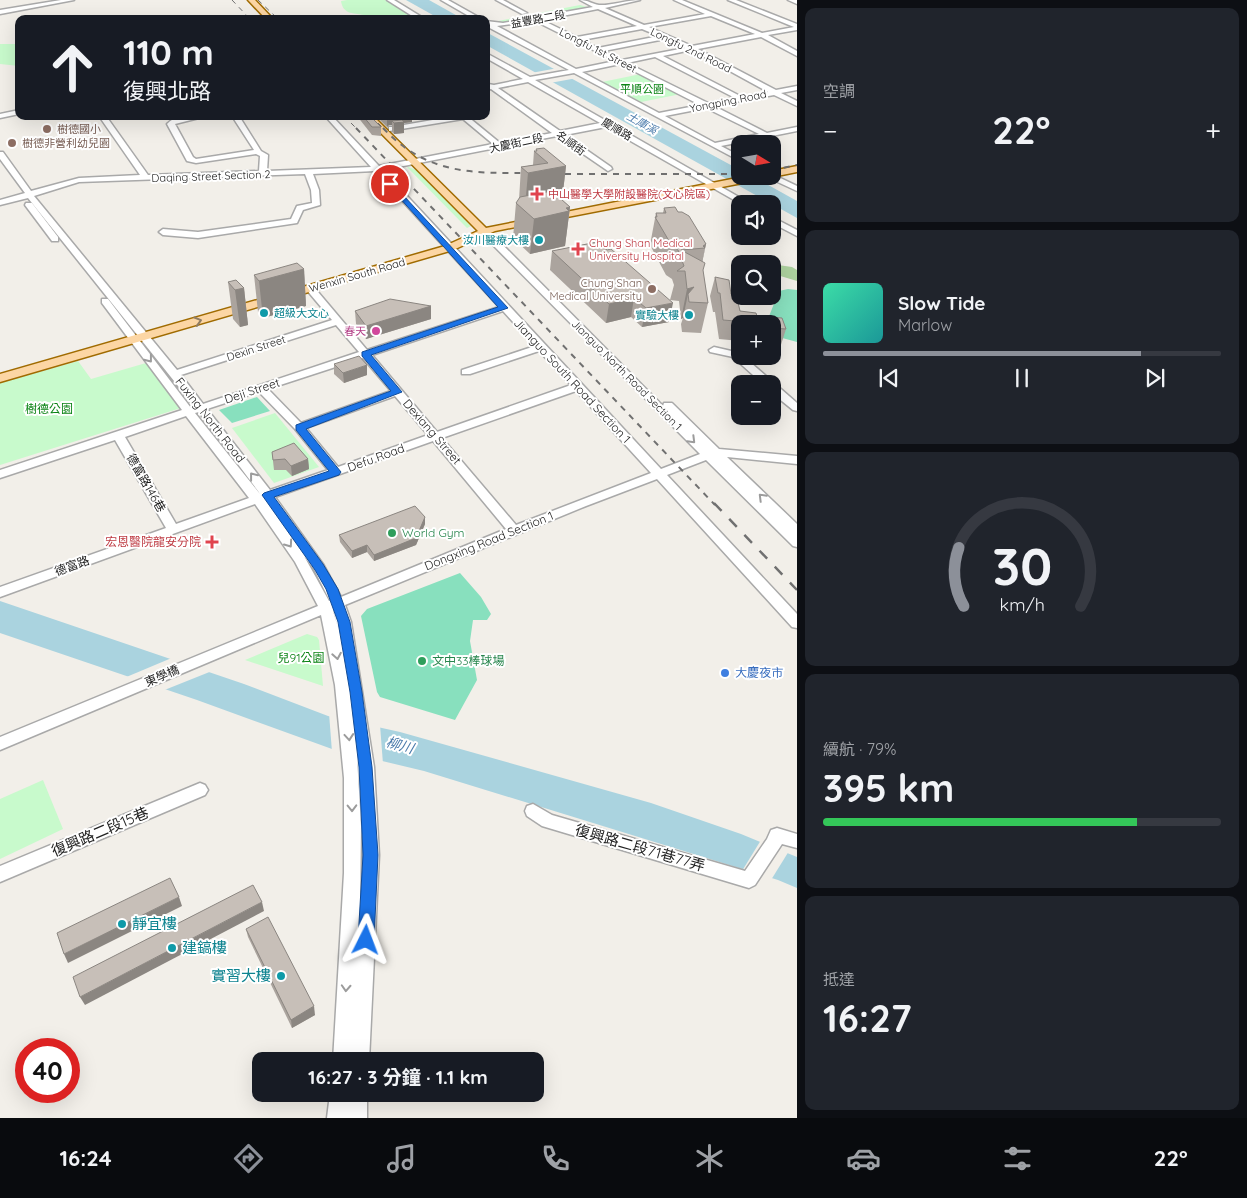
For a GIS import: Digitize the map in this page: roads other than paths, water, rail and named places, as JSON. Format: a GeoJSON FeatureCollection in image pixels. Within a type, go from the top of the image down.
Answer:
{"type":"FeatureCollection","features":[{"type":"Feature","properties":{"kind":"main road"},"geometry":{"type":"LineString","coordinates":[[251,0],[266,15]]}},
{"type":"Feature","properties":{"kind":"main road"},"geometry":{"type":"LineString","coordinates":[[260,0],[276,15]]}},
{"type":"Feature","properties":{"kind":"main road"},"geometry":{"type":"LineString","coordinates":[[373,120],[420,162]]}},
{"type":"Feature","properties":{"kind":"main road"},"geometry":{"type":"LineString","coordinates":[[383,120],[420,162]]}},
{"type":"Feature","properties":{"kind":"main road"},"geometry":{"type":"LineString","coordinates":[[781,163],[797,160]]}},
{"type":"Feature","properties":{"kind":"main road","name":"Jianguo North Road Section 1"},"geometry":{"type":"LineString","coordinates":[[420,162],[486,228]]}},
{"type":"Feature","properties":{"kind":"main road"},"geometry":{"type":"LineString","coordinates":[[781,173],[797,169]]}},
{"type":"Feature","properties":{"kind":"main road","name":"Wenxin South Road"},"geometry":{"type":"LineString","coordinates":[[0,370],[310,288],[446,245],[486,228],[731,174]]}},
{"type":"Feature","properties":{"kind":"main road","name":"Wenxin South Road"},"geometry":{"type":"LineString","coordinates":[[486,228],[731,183]]}},
{"type":"Feature","properties":{"kind":"main road","name":"Wenxin South Road"},"geometry":{"type":"LineString","coordinates":[[0,378],[135,335],[446,245]]}},
{"type":"Feature","properties":{"kind":"street"},"geometry":{"type":"LineString","coordinates":[[0,10],[29,0]]}},
{"type":"Feature","properties":{"kind":"street"},"geometry":{"type":"LineString","coordinates":[[0,10],[36,0]]}},
{"type":"Feature","properties":{"kind":"street"},"geometry":{"type":"LineString","coordinates":[[0,10],[46,0]]}},
{"type":"Feature","properties":{"kind":"street"},"geometry":{"type":"LineString","coordinates":[[0,10],[71,0]]}},
{"type":"Feature","properties":{"kind":"street"},"geometry":{"type":"LineString","coordinates":[[390,0],[415,15]]}},
{"type":"Feature","properties":{"kind":"street"},"geometry":{"type":"LineString","coordinates":[[444,0],[472,15]]}},
{"type":"Feature","properties":{"kind":"street","name":"益豐路二段"},"geometry":{"type":"LineString","coordinates":[[499,0],[528,13],[513,15]]}},
{"type":"Feature","properties":{"kind":"street"},"geometry":{"type":"LineString","coordinates":[[583,2],[595,0]]}},
{"type":"Feature","properties":{"kind":"street","name":"益豐路二段"},"geometry":{"type":"LineString","coordinates":[[490,24],[503,25],[637,0]]}},
{"type":"Feature","properties":{"kind":"street"},"geometry":{"type":"LineString","coordinates":[[677,0],[761,35],[797,54]]}},
{"type":"Feature","properties":{"kind":"street"},"geometry":{"type":"LineString","coordinates":[[731,0],[797,25]]}},
{"type":"Feature","properties":{"kind":"street"},"geometry":{"type":"LineString","coordinates":[[739,0],[797,25]]}},
{"type":"Feature","properties":{"kind":"street"},"geometry":{"type":"LineString","coordinates":[[792,0],[797,2]]}},
{"type":"Feature","properties":{"kind":"street","name":"Longfu 2nd Road"},"geometry":{"type":"LineString","coordinates":[[583,2],[599,7],[690,48],[797,104]]}},
{"type":"Feature","properties":{"kind":"street"},"geometry":{"type":"LineString","coordinates":[[576,39],[713,14]]}},
{"type":"Feature","properties":{"kind":"street","name":"益豐路二段"},"geometry":{"type":"LineString","coordinates":[[490,21],[504,17]]}},
{"type":"Feature","properties":{"kind":"street","name":"Longfu 1st Street"},"geometry":{"type":"LineString","coordinates":[[536,19],[766,135]]}},
{"type":"Feature","properties":{"kind":"street"},"geometry":{"type":"LineString","coordinates":[[490,86],[530,80],[761,35],[797,25]]}},
{"type":"Feature","properties":{"kind":"street"},"geometry":{"type":"LineString","coordinates":[[490,26],[731,154]]}},
{"type":"Feature","properties":{"kind":"street"},"geometry":{"type":"LineString","coordinates":[[598,50],[666,37]]}},
{"type":"Feature","properties":{"kind":"street"},"geometry":{"type":"LineString","coordinates":[[656,55],[742,99]]}},
{"type":"Feature","properties":{"kind":"street","name":"慶順路"},"geometry":{"type":"LineString","coordinates":[[490,57],[732,195]]}},
{"type":"Feature","properties":{"kind":"street","name":"名順街"},"geometry":{"type":"LineString","coordinates":[[490,87],[608,169]]}},
{"type":"Feature","properties":{"kind":"street","name":"Yongping Road"},"geometry":{"type":"LineString","coordinates":[[658,115],[797,88]]}},
{"type":"Feature","properties":{"kind":"street"},"geometry":{"type":"LineString","coordinates":[[0,116],[15,113]]}},
{"type":"Feature","properties":{"kind":"street"},"geometry":{"type":"LineString","coordinates":[[105,120],[146,178]]}},
{"type":"Feature","properties":{"kind":"street"},"geometry":{"type":"LineString","coordinates":[[180,120],[174,121],[171,126],[192,161],[257,152],[264,155],[263,174]]}},
{"type":"Feature","properties":{"kind":"street"},"geometry":{"type":"LineString","coordinates":[[238,120],[258,150],[257,152]]}},
{"type":"Feature","properties":{"kind":"street","name":"Jianguo South Road Section 1"},"geometry":{"type":"LineString","coordinates":[[332,120],[797,623]]}},
{"type":"Feature","properties":{"kind":"street"},"geometry":{"type":"LineString","coordinates":[[392,129],[446,120]]}},
{"type":"Feature","properties":{"kind":"street"},"geometry":{"type":"LineString","coordinates":[[468,120],[500,146]]}},
{"type":"Feature","properties":{"kind":"street","name":"大慶街二段"},"geometry":{"type":"LineString","coordinates":[[420,162],[608,124]]}},
{"type":"Feature","properties":{"kind":"street"},"geometry":{"type":"LineString","coordinates":[[766,135],[797,129]]}},
{"type":"Feature","properties":{"kind":"street"},"geometry":{"type":"LineString","coordinates":[[715,145],[731,142]]}},
{"type":"Feature","properties":{"kind":"street","name":"Fuxing North Road"},"geometry":{"type":"LineString","coordinates":[[0,154],[26,195],[88,279],[135,335],[190,412],[262,497]]}},
{"type":"Feature","properties":{"kind":"street","name":"Daqing Street Section 2"},"geometry":{"type":"LineString","coordinates":[[0,203],[75,180],[377,169],[420,162]]}},
{"type":"Feature","properties":{"kind":"street","name":"Fuxing North Road"},"geometry":{"type":"LineString","coordinates":[[0,167],[26,195]]}},
{"type":"Feature","properties":{"kind":"street"},"geometry":{"type":"LineString","coordinates":[[163,232],[198,234],[294,221],[300,208],[316,205],[315,190],[309,172]]}},
{"type":"Feature","properties":{"kind":"street"},"geometry":{"type":"LineString","coordinates":[[781,180],[797,189]]}},
{"type":"Feature","properties":{"kind":"street"},"geometry":{"type":"LineString","coordinates":[[781,224],[797,233]]}},
{"type":"Feature","properties":{"kind":"street","name":"Jianguo North Road Section 1"},"geometry":{"type":"LineString","coordinates":[[486,228],[712,454],[797,543]]}},
{"type":"Feature","properties":{"kind":"street","name":"Dexiang Street"},"geometry":{"type":"LineString","coordinates":[[310,288],[514,531]]}},
{"type":"Feature","properties":{"kind":"street","name":"Deji Street"},"geometry":{"type":"LineString","coordinates":[[0,474],[504,308]]}},
{"type":"Feature","properties":{"kind":"street","name":"Dexin Street"},"geometry":{"type":"LineString","coordinates":[[175,374],[338,321]]}},
{"type":"Feature","properties":{"kind":"street","name":"Fuxing North Road"},"geometry":{"type":"LineString","coordinates":[[135,335],[175,374],[201,409],[262,497],[294,550],[332,606],[332,628],[353,715],[358,761]]}},
{"type":"Feature","properties":{"kind":"street"},"geometry":{"type":"LineString","coordinates":[[466,372],[540,347]]}},
{"type":"Feature","properties":{"kind":"street"},"geometry":{"type":"LineString","coordinates":[[714,350],[736,355],[759,375]]}},
{"type":"Feature","properties":{"kind":"street","name":"Defu Road"},"geometry":{"type":"LineString","coordinates":[[173,530],[578,386]]}},
{"type":"Feature","properties":{"kind":"street"},"geometry":{"type":"LineString","coordinates":[[261,388],[299,427],[336,472]]}},
{"type":"Feature","properties":{"kind":"street"},"geometry":{"type":"LineString","coordinates":[[299,427],[397,392]]}},
{"type":"Feature","properties":{"kind":"street"},"geometry":{"type":"LineString","coordinates":[[781,394],[795,405]]}},
{"type":"Feature","properties":{"kind":"street","name":"德富路146巷"},"geometry":{"type":"LineString","coordinates":[[118,435],[173,530]]}},
{"type":"Feature","properties":{"kind":"street","name":"Jianguo North Road Section 1"},"geometry":{"type":"LineString","coordinates":[[712,454],[797,531]]}},
{"type":"Feature","properties":{"kind":"street","name":"Dongxing Road Section 1"},"geometry":{"type":"LineString","coordinates":[[189,664],[514,531],[712,454],[797,460]]}},
{"type":"Feature","properties":{"kind":"street","name":"德富路"},"geometry":{"type":"LineString","coordinates":[[0,592],[173,530]]}},
{"type":"Feature","properties":{"kind":"street","name":"東學橋"},"geometry":{"type":"LineString","coordinates":[[0,744],[189,664]]}},
{"type":"Feature","properties":{"kind":"street"},"geometry":{"type":"LineString","coordinates":[[342,1052],[358,761]]}},
{"type":"Feature","properties":{"kind":"street"},"geometry":{"type":"LineString","coordinates":[[358,761],[370,855],[360,1052]]}},
{"type":"Feature","properties":{"kind":"street","name":"復興路二段15巷"},"geometry":{"type":"LineString","coordinates":[[0,874],[200,790]]}},
{"type":"Feature","properties":{"kind":"street","name":"復興路二段71巷77弄"},"geometry":{"type":"LineString","coordinates":[[533,811],[548,821],[749,879],[775,839],[797,841]]}},
{"type":"Feature","properties":{"kind":"street"},"geometry":{"type":"LineString","coordinates":[[337,1118],[338,1102]]}},
{"type":"Feature","properties":{"kind":"street"},"geometry":{"type":"LineString","coordinates":[[358,1102],[358,1118]]}},
{"type":"Feature","properties":{"kind":"water"},"geometry":{"type":"Polygon","coordinates":[[[406,0],[429,0],[456,15],[433,15],[406,0]]]}},
{"type":"Feature","properties":{"kind":"water","name":"土庫溪"},"geometry":{"type":"Polygon","coordinates":[[[490,34],[731,165],[731,181],[490,47],[490,34]]]}},
{"type":"Feature","properties":{"kind":"water"},"geometry":{"type":"Polygon","coordinates":[[[738,185],[768,185],[797,201],[797,218],[781,209],[781,195],[756,195],[738,185]]]}},
{"type":"Feature","properties":{"kind":"water","name":"柳川"},"geometry":{"type":"Polygon","coordinates":[[[0,601],[244,684],[328,716],[400,732],[651,803],[741,834],[797,857],[797,888],[778,880],[424,771],[332,749],[197,700],[0,633],[0,601]]]}},
{"type":"Feature","properties":{"kind":"railway"},"geometry":{"type":"LineString","coordinates":[[232,0],[246,15]]}},
{"type":"Feature","properties":{"kind":"railway"},"geometry":{"type":"LineString","coordinates":[[258,0],[274,15]]}},
{"type":"Feature","properties":{"kind":"railway"},"geometry":{"type":"LineString","coordinates":[[348,120],[356,128]]}},
{"type":"Feature","properties":{"kind":"railway"},"geometry":{"type":"LineString","coordinates":[[375,120],[383,128]]}},
{"type":"Feature","properties":{"kind":"railway"},"geometry":{"type":"LineString","coordinates":[[356,128],[715,505]]}},
{"type":"Feature","properties":{"kind":"railway"},"geometry":{"type":"LineString","coordinates":[[383,128],[400,144],[417,155],[435,163],[472,171],[535,173]]}},
{"type":"Feature","properties":{"kind":"railway"},"geometry":{"type":"LineString","coordinates":[[781,168],[797,165]]}},
{"type":"Feature","properties":{"kind":"railway"},"geometry":{"type":"LineString","coordinates":[[553,174],[731,174]]}},
{"type":"Feature","properties":{"kind":"railway"},"geometry":{"type":"LineString","coordinates":[[714,503],[797,590]]}},
{"type":"Feature","properties":{"kind":"place","name":"樹德國小"},"geometry":{"type":"Point","coordinates":[47,129]}},
{"type":"Feature","properties":{"kind":"place","name":"樹德非營利幼兒園"},"geometry":{"type":"Point","coordinates":[12,143]}},
{"type":"Feature","properties":{"kind":"place","name":"中山醫學大學附設醫院(文心院區)"},"geometry":{"type":"Point","coordinates":[537,194]}},
{"type":"Feature","properties":{"kind":"place","name":"汝川醫療大樓"},"geometry":{"type":"Point","coordinates":[539,240]}},
{"type":"Feature","properties":{"kind":"place","name":"Chung Shan Medical University Hospital"},"geometry":{"type":"Point","coordinates":[578,249]}},
{"type":"Feature","properties":{"kind":"place","name":"Chung Shan Medical University"},"geometry":{"type":"Point","coordinates":[652,289]}},
{"type":"Feature","properties":{"kind":"place","name":"超級大文心"},"geometry":{"type":"Point","coordinates":[264,313]}},
{"type":"Feature","properties":{"kind":"place","name":"實驗大樓"},"geometry":{"type":"Point","coordinates":[689,315]}},
{"type":"Feature","properties":{"kind":"place","name":"春天"},"geometry":{"type":"Point","coordinates":[376,331]}},
{"type":"Feature","properties":{"kind":"place","name":"World Gym"},"geometry":{"type":"Point","coordinates":[392,533]}},
{"type":"Feature","properties":{"kind":"place","name":"宏恩醫院龍安分院"},"geometry":{"type":"Point","coordinates":[212,542]}},
{"type":"Feature","properties":{"kind":"place","name":"文中33棒球場"},"geometry":{"type":"Point","coordinates":[422,661]}},
{"type":"Feature","properties":{"kind":"place","name":"大慶夜市"},"geometry":{"type":"Point","coordinates":[725,673]}},
{"type":"Feature","properties":{"kind":"place","name":"靜宜樓"},"geometry":{"type":"Point","coordinates":[122,924]}},
{"type":"Feature","properties":{"kind":"place","name":"建鎬樓"},"geometry":{"type":"Point","coordinates":[172,948]}},
{"type":"Feature","properties":{"kind":"place","name":"實習大樓"},"geometry":{"type":"Point","coordinates":[281,976]}},
{"type":"Feature","properties":{"kind":"park label","name":"平順公園"},"geometry":{"type":"Point","coordinates":[642,89]}},
{"type":"Feature","properties":{"kind":"park label","name":"樹德公園"},"geometry":{"type":"Point","coordinates":[49,409]}},
{"type":"Feature","properties":{"kind":"park label","name":"兒91公園"},"geometry":{"type":"Point","coordinates":[301,658]}}]}
